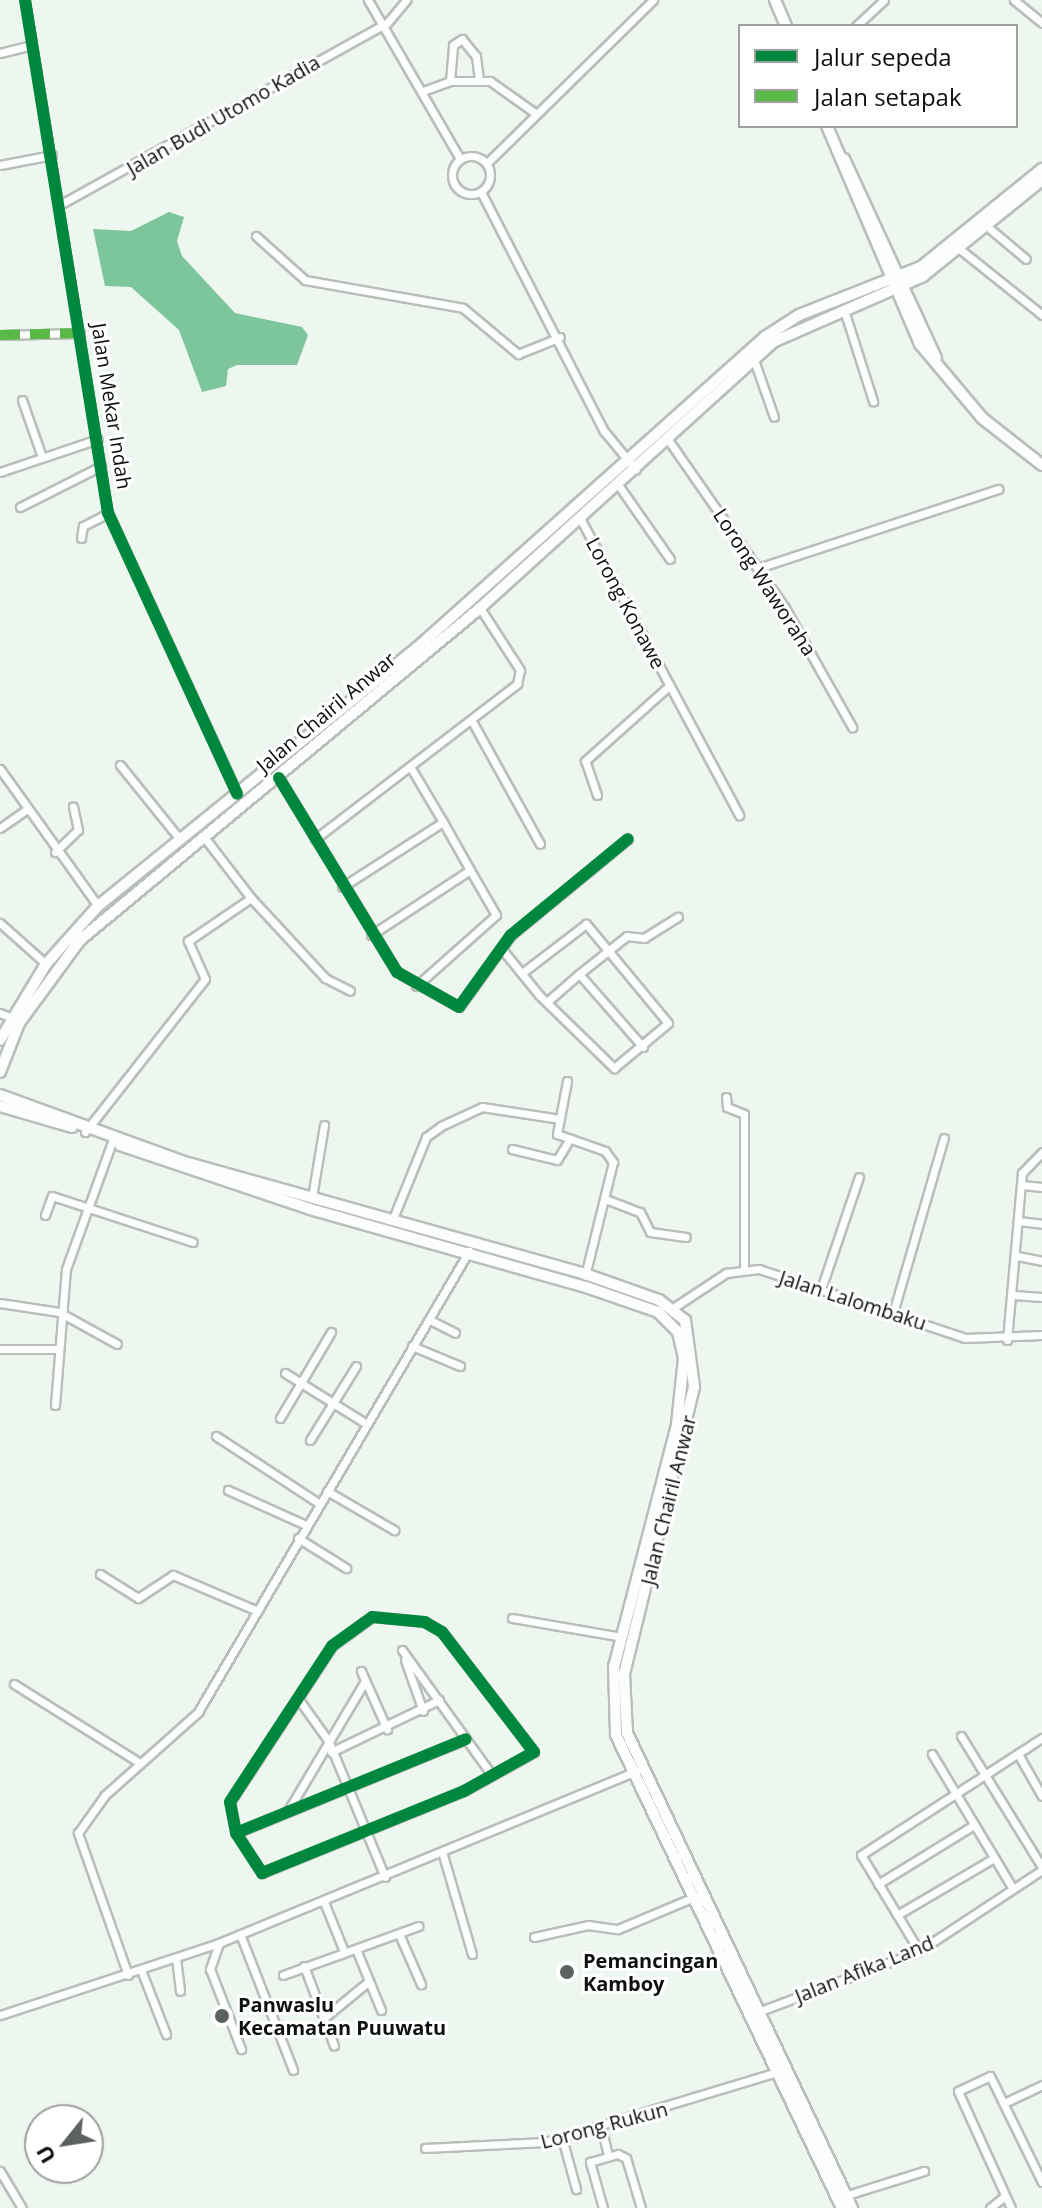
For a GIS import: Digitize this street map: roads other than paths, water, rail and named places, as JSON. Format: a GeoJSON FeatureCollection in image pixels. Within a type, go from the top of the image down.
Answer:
{"type":"FeatureCollection","features":[{"type":"Feature","properties":{"kind":"main road"},"geometry":{"type":"LineString","coordinates":[[775,0],[785,24]]}},
{"type":"Feature","properties":{"kind":"main road"},"geometry":{"type":"LineString","coordinates":[[828,128],[892,285],[920,344],[936,359],[982,418],[1042,465]]}},
{"type":"Feature","properties":{"kind":"main road"},"geometry":{"type":"LineString","coordinates":[[839,155],[904,281],[936,359]]}},
{"type":"Feature","properties":{"kind":"main road","name":"Jalan Chairil Anwar"},"geometry":{"type":"LineString","coordinates":[[904,281],[969,234],[1042,169]]}},
{"type":"Feature","properties":{"kind":"main road","name":"Jalan Chairil Anwar"},"geometry":{"type":"LineString","coordinates":[[0,1040],[5,1015],[98,906],[310,735],[633,466],[782,325],[904,281],[961,250],[1042,180]]}},
{"type":"Feature","properties":{"kind":"main road","name":"Jalan Chairil Anwar"},"geometry":{"type":"LineString","coordinates":[[0,1072],[19,1023],[80,940],[279,778],[480,608],[619,486],[633,466],[669,441],[754,360],[794,327],[892,285]]}},
{"type":"Feature","properties":{"kind":"main road"},"geometry":{"type":"LineString","coordinates":[[310,735],[318,745]]}},
{"type":"Feature","properties":{"kind":"main road","name":"Jalan Chairil Anwar"},"geometry":{"type":"LineString","coordinates":[[0,1095],[112,1142],[310,1209],[583,1280],[673,1308],[690,1333],[695,1364],[676,1484],[624,1674],[624,1719],[635,1772],[763,2010],[795,2098],[842,2208]]}},
{"type":"Feature","properties":{"kind":"main road","name":"Jalan Chairil Anwar"},"geometry":{"type":"LineString","coordinates":[[0,1106],[312,1197],[473,1238],[658,1312],[678,1332],[684,1380],[664,1481],[622,1637],[613,1718],[635,1772],[777,2072],[795,2098],[852,2208]]}},
{"type":"Feature","properties":{"kind":"main road"},"geometry":{"type":"LineString","coordinates":[[664,1481],[676,1484]]}},
{"type":"Feature","properties":{"kind":"street","name":"Jalan Mekar Indah"},"geometry":{"type":"LineString","coordinates":[[25,0],[63,203],[108,513],[237,794]]}},
{"type":"Feature","properties":{"kind":"street"},"geometry":{"type":"LineString","coordinates":[[368,0],[460,159],[455,185],[481,192],[560,337],[604,431],[633,466]]}},
{"type":"Feature","properties":{"kind":"street","name":"Jalan Budi Utomo Kadia"},"geometry":{"type":"LineString","coordinates":[[63,203],[382,25],[406,0]]}},
{"type":"Feature","properties":{"kind":"street"},"geometry":{"type":"LineString","coordinates":[[487,163],[653,0]]}},
{"type":"Feature","properties":{"kind":"street"},"geometry":{"type":"LineString","coordinates":[[858,24],[884,0]]}},
{"type":"Feature","properties":{"kind":"street"},"geometry":{"type":"LineString","coordinates":[[1014,0],[1042,23]]}},
{"type":"Feature","properties":{"kind":"street"},"geometry":{"type":"LineString","coordinates":[[450,81],[453,45],[462,39],[476,56],[479,79]]}},
{"type":"Feature","properties":{"kind":"street"},"geometry":{"type":"LineString","coordinates":[[0,53],[31,45]]}},
{"type":"Feature","properties":{"kind":"street"},"geometry":{"type":"LineString","coordinates":[[423,91],[450,81],[479,79],[507,87],[535,113]]}},
{"type":"Feature","properties":{"kind":"street"},"geometry":{"type":"LineString","coordinates":[[0,165],[52,155]]}},
{"type":"Feature","properties":{"kind":"street"},"geometry":{"type":"LineString","coordinates":[[460,159],[487,163]]}},
{"type":"Feature","properties":{"kind":"street"},"geometry":{"type":"LineString","coordinates":[[481,192],[491,176],[487,163]]}},
{"type":"Feature","properties":{"kind":"street"},"geometry":{"type":"LineString","coordinates":[[989,228],[1026,259]]}},
{"type":"Feature","properties":{"kind":"street"},"geometry":{"type":"LineString","coordinates":[[256,236],[305,280],[463,308],[518,354],[560,337]]}},
{"type":"Feature","properties":{"kind":"street"},"geometry":{"type":"LineString","coordinates":[[961,250],[1042,315]]}},
{"type":"Feature","properties":{"kind":"street"},"geometry":{"type":"LineString","coordinates":[[843,307],[873,401]]}},
{"type":"Feature","properties":{"kind":"street"},"geometry":{"type":"LineString","coordinates":[[0,335],[80,333]]}},
{"type":"Feature","properties":{"kind":"street"},"geometry":{"type":"LineString","coordinates":[[754,360],[774,417]]}},
{"type":"Feature","properties":{"kind":"street"},"geometry":{"type":"LineString","coordinates":[[22,400],[42,457]]}},
{"type":"Feature","properties":{"kind":"street"},"geometry":{"type":"LineString","coordinates":[[0,472],[98,439]]}},
{"type":"Feature","properties":{"kind":"street","name":"Lorong Waworaha"},"geometry":{"type":"LineString","coordinates":[[669,441],[758,568],[852,727]]}},
{"type":"Feature","properties":{"kind":"street"},"geometry":{"type":"LineString","coordinates":[[20,507],[101,466]]}},
{"type":"Feature","properties":{"kind":"street"},"geometry":{"type":"LineString","coordinates":[[619,486],[670,559]]}},
{"type":"Feature","properties":{"kind":"street"},"geometry":{"type":"LineString","coordinates":[[758,568],[998,489]]}},
{"type":"Feature","properties":{"kind":"street"},"geometry":{"type":"LineString","coordinates":[[81,538],[83,526],[108,513]]}},
{"type":"Feature","properties":{"kind":"street","name":"Lorong Konawe"},"geometry":{"type":"LineString","coordinates":[[581,520],[739,815]]}},
{"type":"Feature","properties":{"kind":"street"},"geometry":{"type":"LineString","coordinates":[[315,839],[473,723],[521,676],[480,608]]}},
{"type":"Feature","properties":{"kind":"street","name":"Lorong Konawe"},"geometry":{"type":"LineString","coordinates":[[597,795],[585,761],[669,686]]}},
{"type":"Feature","properties":{"kind":"street"},"geometry":{"type":"LineString","coordinates":[[473,723],[540,844]]}},
{"type":"Feature","properties":{"kind":"street"},"geometry":{"type":"LineString","coordinates":[[120,765],[179,838]]}},
{"type":"Feature","properties":{"kind":"street"},"geometry":{"type":"LineString","coordinates":[[411,768],[496,915],[416,986]]}},
{"type":"Feature","properties":{"kind":"street"},"geometry":{"type":"LineString","coordinates":[[0,769],[55,852],[98,906]]}},
{"type":"Feature","properties":{"kind":"street"},"geometry":{"type":"LineString","coordinates":[[279,778],[371,935],[416,986],[459,1007],[501,948],[628,839]]}},
{"type":"Feature","properties":{"kind":"street"},"geometry":{"type":"LineString","coordinates":[[55,852],[78,830],[73,807]]}},
{"type":"Feature","properties":{"kind":"street"},"geometry":{"type":"LineString","coordinates":[[0,828],[27,809]]}},
{"type":"Feature","properties":{"kind":"street"},"geometry":{"type":"LineString","coordinates":[[342,887],[443,822]]}},
{"type":"Feature","properties":{"kind":"street"},"geometry":{"type":"LineString","coordinates":[[204,837],[251,898],[325,978],[350,991]]}},
{"type":"Feature","properties":{"kind":"street"},"geometry":{"type":"LineString","coordinates":[[371,935],[470,870]]}},
{"type":"Feature","properties":{"kind":"street"},"geometry":{"type":"LineString","coordinates":[[87,1129],[205,979],[188,941],[251,898]]}},
{"type":"Feature","properties":{"kind":"street"},"geometry":{"type":"LineString","coordinates":[[548,1001],[607,950],[678,917]]}},
{"type":"Feature","properties":{"kind":"street"},"geometry":{"type":"LineString","coordinates":[[0,923],[46,964]]}},
{"type":"Feature","properties":{"kind":"street"},"geometry":{"type":"LineString","coordinates":[[501,948],[522,973],[548,1001],[614,1068],[643,1047],[668,1020],[583,924],[522,973]]}},
{"type":"Feature","properties":{"kind":"street"},"geometry":{"type":"LineString","coordinates":[[579,974],[643,1047]]}},
{"type":"Feature","properties":{"kind":"street"},"geometry":{"type":"LineString","coordinates":[[567,1081],[557,1134],[611,1156],[608,1200],[583,1280]]}},
{"type":"Feature","properties":{"kind":"street"},"geometry":{"type":"LineString","coordinates":[[673,1308],[704,1284],[744,1269],[744,1114],[727,1107],[726,1097]]}},
{"type":"Feature","properties":{"kind":"street"},"geometry":{"type":"LineString","coordinates":[[394,1216],[426,1137],[441,1126],[482,1107],[560,1119]]}},
{"type":"Feature","properties":{"kind":"street"},"geometry":{"type":"LineString","coordinates":[[312,1197],[324,1125]]}},
{"type":"Feature","properties":{"kind":"street"},"geometry":{"type":"LineString","coordinates":[[893,1313],[944,1138]]}},
{"type":"Feature","properties":{"kind":"street"},"geometry":{"type":"LineString","coordinates":[[512,1149],[557,1160],[569,1140]]}},
{"type":"Feature","properties":{"kind":"street"},"geometry":{"type":"LineString","coordinates":[[55,1405],[59,1312],[86,1205],[112,1142]]}},
{"type":"Feature","properties":{"kind":"street"},"geometry":{"type":"LineString","coordinates":[[1007,1340],[1022,1185],[1027,1162],[1042,1152]]}},
{"type":"Feature","properties":{"kind":"street"},"geometry":{"type":"LineString","coordinates":[[821,1289],[859,1177]]}},
{"type":"Feature","properties":{"kind":"street"},"geometry":{"type":"LineString","coordinates":[[1022,1185],[1042,1187]]}},
{"type":"Feature","properties":{"kind":"street"},"geometry":{"type":"LineString","coordinates":[[45,1215],[52,1196],[193,1242]]}},
{"type":"Feature","properties":{"kind":"street"},"geometry":{"type":"LineString","coordinates":[[608,1200],[640,1212],[650,1232],[686,1237]]}},
{"type":"Feature","properties":{"kind":"street"},"geometry":{"type":"LineString","coordinates":[[1019,1221],[1042,1224]]}},
{"type":"Feature","properties":{"kind":"street"},"geometry":{"type":"LineString","coordinates":[[128,1975],[78,1833],[140,1763],[198,1712],[365,1423],[430,1320],[473,1238]]}},
{"type":"Feature","properties":{"kind":"street"},"geometry":{"type":"LineString","coordinates":[[1017,1256],[1042,1261]]}},
{"type":"Feature","properties":{"kind":"street","name":"Jalan Lalombaku"},"geometry":{"type":"LineString","coordinates":[[744,1269],[821,1289],[965,1338],[1007,1340],[1042,1335]]}},
{"type":"Feature","properties":{"kind":"street"},"geometry":{"type":"LineString","coordinates":[[1013,1295],[1042,1297]]}},
{"type":"Feature","properties":{"kind":"street"},"geometry":{"type":"LineString","coordinates":[[0,1303],[59,1312],[117,1344]]}},
{"type":"Feature","properties":{"kind":"street"},"geometry":{"type":"LineString","coordinates":[[430,1320],[455,1333]]}},
{"type":"Feature","properties":{"kind":"street"},"geometry":{"type":"LineString","coordinates":[[280,1418],[331,1332]]}},
{"type":"Feature","properties":{"kind":"street"},"geometry":{"type":"LineString","coordinates":[[412,1346],[460,1366]]}},
{"type":"Feature","properties":{"kind":"street"},"geometry":{"type":"LineString","coordinates":[[0,1349],[59,1349]]}},
{"type":"Feature","properties":{"kind":"street"},"geometry":{"type":"LineString","coordinates":[[310,1440],[356,1366]]}},
{"type":"Feature","properties":{"kind":"street"},"geometry":{"type":"LineString","coordinates":[[285,1373],[365,1423]]}},
{"type":"Feature","properties":{"kind":"street"},"geometry":{"type":"LineString","coordinates":[[216,1436],[320,1504]]}},
{"type":"Feature","properties":{"kind":"street"},"geometry":{"type":"LineString","coordinates":[[228,1490],[306,1525]]}},
{"type":"Feature","properties":{"kind":"street"},"geometry":{"type":"LineString","coordinates":[[327,1491],[394,1530]]}},
{"type":"Feature","properties":{"kind":"street"},"geometry":{"type":"LineString","coordinates":[[298,1538],[346,1568]]}},
{"type":"Feature","properties":{"kind":"street"},"geometry":{"type":"LineString","coordinates":[[100,1574],[138,1598],[173,1575],[258,1611]]}},
{"type":"Feature","properties":{"kind":"street"},"geometry":{"type":"LineString","coordinates":[[377,1616],[425,1622],[445,1637],[534,1752],[491,1774],[259,1874],[236,1833],[230,1802],[300,1701],[332,1646],[355,1627],[377,1616]]}},
{"type":"Feature","properties":{"kind":"street"},"geometry":{"type":"LineString","coordinates":[[512,1618],[622,1637]]}},
{"type":"Feature","properties":{"kind":"street"},"geometry":{"type":"LineString","coordinates":[[423,1711],[402,1650],[491,1774]]}},
{"type":"Feature","properties":{"kind":"street"},"geometry":{"type":"LineString","coordinates":[[361,1671],[387,1729]]}},
{"type":"Feature","properties":{"kind":"street"},"geometry":{"type":"LineString","coordinates":[[288,1811],[365,1681]]}},
{"type":"Feature","properties":{"kind":"street"},"geometry":{"type":"LineString","coordinates":[[14,1684],[140,1763]]}},
{"type":"Feature","properties":{"kind":"street"},"geometry":{"type":"LineString","coordinates":[[331,1752],[387,1729],[439,1700]]}},
{"type":"Feature","properties":{"kind":"street"},"geometry":{"type":"LineString","coordinates":[[300,1701],[329,1742],[385,1877]]}},
{"type":"Feature","properties":{"kind":"street"},"geometry":{"type":"LineString","coordinates":[[961,1736],[1042,1869]]}},
{"type":"Feature","properties":{"kind":"street"},"geometry":{"type":"LineString","coordinates":[[919,1951],[861,1855],[1042,1738]]}},
{"type":"Feature","properties":{"kind":"street"},"geometry":{"type":"LineString","coordinates":[[236,1833],[466,1739]]}},
{"type":"Feature","properties":{"kind":"street"},"geometry":{"type":"LineString","coordinates":[[932,1754],[1013,1889]]}},
{"type":"Feature","properties":{"kind":"street"},"geometry":{"type":"LineString","coordinates":[[1018,1754],[1042,1796]]}},
{"type":"Feature","properties":{"kind":"street"},"geometry":{"type":"LineString","coordinates":[[0,2015],[219,1943],[443,1855],[635,1772]]}},
{"type":"Feature","properties":{"kind":"street"},"geometry":{"type":"LineString","coordinates":[[878,1884],[974,1825]]}},
{"type":"Feature","properties":{"kind":"street"},"geometry":{"type":"LineString","coordinates":[[443,1855],[472,1954]]}},
{"type":"Feature","properties":{"kind":"street"},"geometry":{"type":"LineString","coordinates":[[897,1915],[994,1858]]}},
{"type":"Feature","properties":{"kind":"street","name":"Jalan Afika Land"},"geometry":{"type":"LineString","coordinates":[[763,2010],[919,1951],[1042,1869]]}},
{"type":"Feature","properties":{"kind":"street"},"geometry":{"type":"LineString","coordinates":[[534,1937],[588,1925],[618,1929],[694,1897]]}},
{"type":"Feature","properties":{"kind":"street"},"geometry":{"type":"LineString","coordinates":[[324,1902],[343,1949]]}},
{"type":"Feature","properties":{"kind":"street"},"geometry":{"type":"LineString","coordinates":[[283,1975],[343,1949],[356,1949],[418,1926]]}},
{"type":"Feature","properties":{"kind":"street"},"geometry":{"type":"LineString","coordinates":[[240,1934],[293,2070]]}},
{"type":"Feature","properties":{"kind":"street"},"geometry":{"type":"LineString","coordinates":[[399,1934],[421,1984]]}},
{"type":"Feature","properties":{"kind":"street"},"geometry":{"type":"LineString","coordinates":[[219,1943],[210,1969],[241,2049]]}},
{"type":"Feature","properties":{"kind":"street"},"geometry":{"type":"LineString","coordinates":[[356,1949],[381,2010]]}},
{"type":"Feature","properties":{"kind":"street"},"geometry":{"type":"LineString","coordinates":[[176,1958],[180,1991]]}},
{"type":"Feature","properties":{"kind":"street"},"geometry":{"type":"LineString","coordinates":[[304,1966],[334,2046]]}},
{"type":"Feature","properties":{"kind":"street"},"geometry":{"type":"LineString","coordinates":[[141,1970],[166,2034]]}},
{"type":"Feature","properties":{"kind":"street"},"geometry":{"type":"LineString","coordinates":[[324,2018],[369,1981]]}},
{"type":"Feature","properties":{"kind":"street","name":"Lorong Rukun"},"geometry":{"type":"LineString","coordinates":[[425,2148],[562,2138],[777,2072]]}},
{"type":"Feature","properties":{"kind":"street"},"geometry":{"type":"LineString","coordinates":[[1011,2208],[958,2091],[990,2076],[1042,2182]]}},
{"type":"Feature","properties":{"kind":"street"},"geometry":{"type":"LineString","coordinates":[[1004,2103],[1042,2085]]}},
{"type":"Feature","properties":{"kind":"street"},"geometry":{"type":"LineString","coordinates":[[601,2127],[608,2156]]}},
{"type":"Feature","properties":{"kind":"street"},"geometry":{"type":"LineString","coordinates":[[562,2138],[576,2189]]}},
{"type":"Feature","properties":{"kind":"street"},"geometry":{"type":"LineString","coordinates":[[603,2208],[590,2163],[608,2156],[625,2156],[641,2208]]}},
{"type":"Feature","properties":{"kind":"street"},"geometry":{"type":"LineString","coordinates":[[1032,2161],[1042,2158]]}},
{"type":"Feature","properties":{"kind":"street"},"geometry":{"type":"LineString","coordinates":[[0,2171],[22,2208]]}},
{"type":"Feature","properties":{"kind":"street"},"geometry":{"type":"LineString","coordinates":[[844,2196],[924,2171]]}},
{"type":"Feature","properties":{"kind":"street"},"geometry":{"type":"LineString","coordinates":[[990,2208],[1005,2196]]}},
{"type":"Feature","properties":{"kind":"place","name":"Pemancingan Kamboy"},"geometry":{"type":"Point","coordinates":[567,1972]}},
{"type":"Feature","properties":{"kind":"place","name":"Panwaslu Kecamatan Puuwatu"},"geometry":{"type":"Point","coordinates":[222,2016]}}]}
